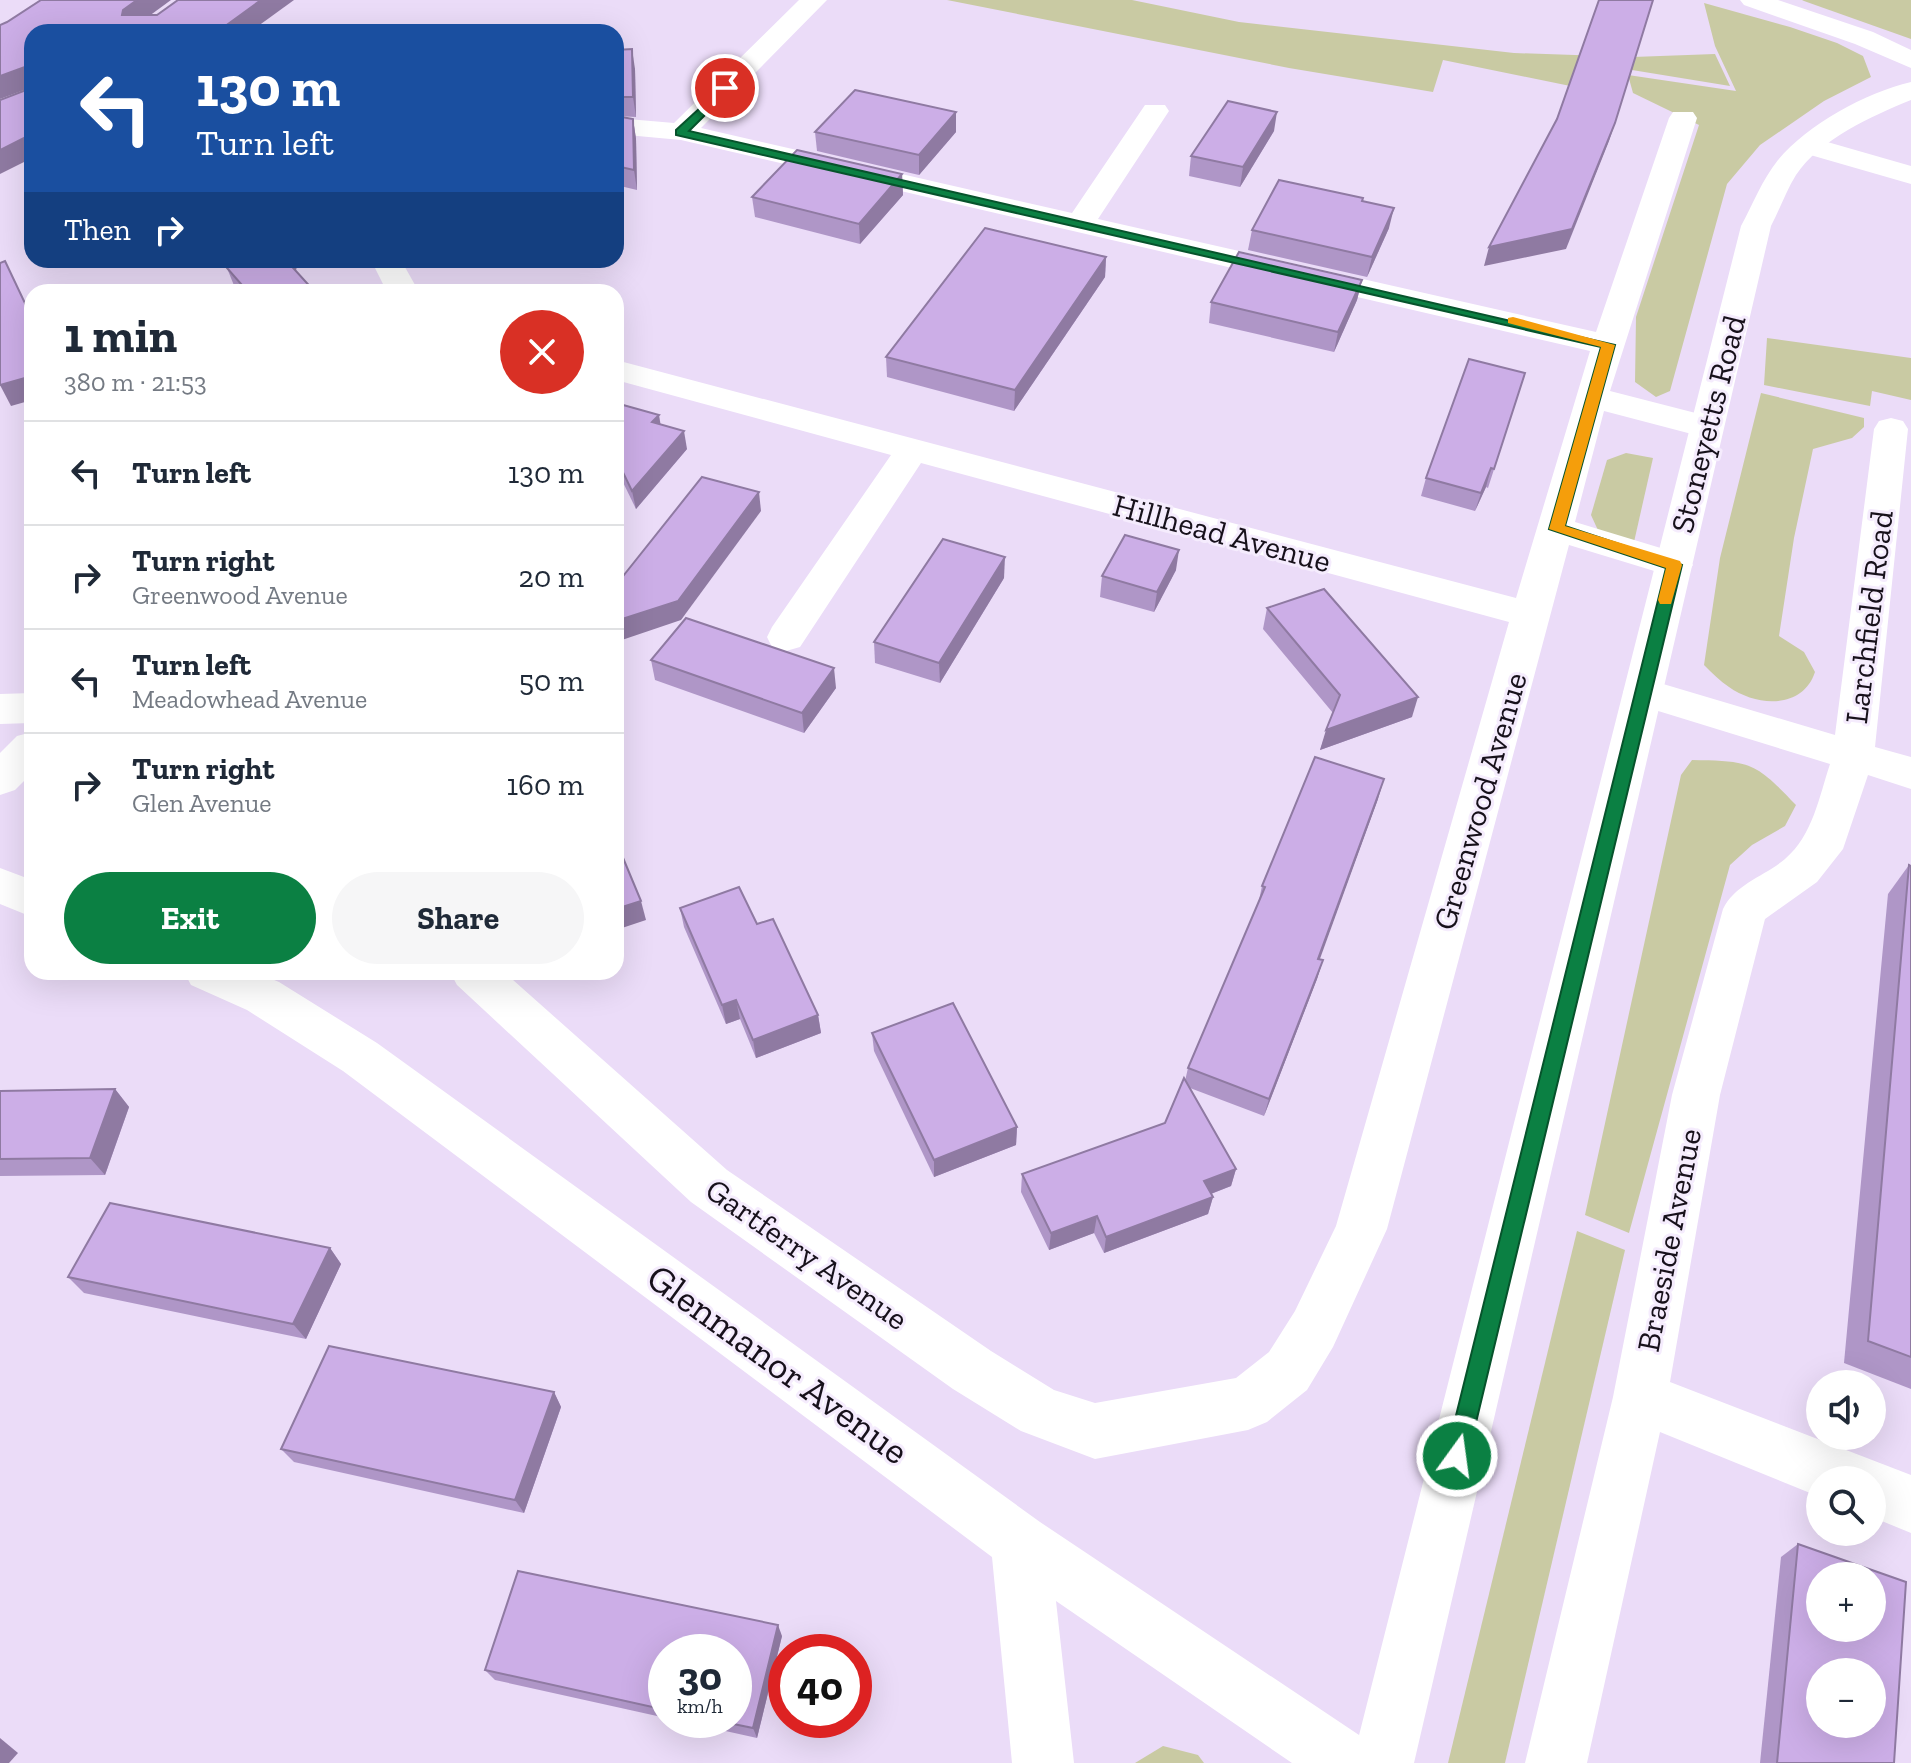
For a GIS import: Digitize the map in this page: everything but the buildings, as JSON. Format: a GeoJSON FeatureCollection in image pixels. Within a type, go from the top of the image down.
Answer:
{"type":"FeatureCollection","features":[{"type":"Feature","properties":{"kind":"street"},"geometry":{"type":"LineString","coordinates":[[681,132],[814,0]]}},
{"type":"Feature","properties":{"kind":"street"},"geometry":{"type":"LineString","coordinates":[[1753,0],[1850,32],[1911,60]]}},
{"type":"Feature","properties":{"kind":"street","name":"Stoneyetts Road"},"geometry":{"type":"LineString","coordinates":[[1383,1763],[1756,226],[1789,165],[1810,146],[1887,99],[1911,90]]}},
{"type":"Feature","properties":{"kind":"street"},"geometry":{"type":"LineString","coordinates":[[1080,223],[1155,111]]}},
{"type":"Feature","properties":{"kind":"street","name":"Greenwood Avenue"},"geometry":{"type":"LineString","coordinates":[[1192,1416],[1248,1403],[1288,1371],[1314,1329],[1361,1229],[1557,529],[1591,397],[1683,118]]}},
{"type":"Feature","properties":{"kind":"street"},"geometry":{"type":"LineString","coordinates":[[624,127],[681,132],[1608,345]]}},
{"type":"Feature","properties":{"kind":"street"},"geometry":{"type":"LineString","coordinates":[[1810,146],[1911,175]]}},
{"type":"Feature","properties":{"kind":"street","name":"Hillhead Avenue"},"geometry":{"type":"LineString","coordinates":[[624,372],[1532,615]]}},
{"type":"Feature","properties":{"kind":"street"},"geometry":{"type":"LineString","coordinates":[[1591,397],[1707,427]]}},
{"type":"Feature","properties":{"kind":"street","name":"Larchfield Road"},"geometry":{"type":"LineString","coordinates":[[1853,757],[1891,429]]}},
{"type":"Feature","properties":{"kind":"street"},"geometry":{"type":"LineString","coordinates":[[786,637],[912,450]]}},
{"type":"Feature","properties":{"kind":"street"},"geometry":{"type":"LineString","coordinates":[[1557,529],[1674,565]]}},
{"type":"Feature","properties":{"kind":"street"},"geometry":{"type":"LineString","coordinates":[[1643,692],[1911,773]]}},
{"type":"Feature","properties":{"kind":"street"},"geometry":{"type":"LineString","coordinates":[[0,709],[24,708]]}},
{"type":"Feature","properties":{"kind":"street"},"geometry":{"type":"LineString","coordinates":[[0,779],[24,755]]}},
{"type":"Feature","properties":{"kind":"street","name":"Braeside Avenue"},"geometry":{"type":"LineString","coordinates":[[1556,1763],[1640,1397],[1696,1095],[1745,909],[1802,870],[1828,837],[1853,757]]}},
{"type":"Feature","properties":{"kind":"street"},"geometry":{"type":"LineString","coordinates":[[0,885],[24,896]]}},
{"type":"Feature","properties":{"kind":"street","name":"Glenmanor Avenue"},"geometry":{"type":"LineString","coordinates":[[226,980],[263,996],[360,1057],[1020,1542],[1346,1763]]}},
{"type":"Feature","properties":{"kind":"street","name":"Gartferry Avenue"},"geometry":{"type":"LineString","coordinates":[[482,980],[709,1186],[972,1370],[1040,1412],[1095,1431],[1192,1416]]}},
{"type":"Feature","properties":{"kind":"street"},"geometry":{"type":"LineString","coordinates":[[1640,1397],[1814,1466]]}},
{"type":"Feature","properties":{"kind":"street"},"geometry":{"type":"LineString","coordinates":[[1886,1494],[1911,1504]]}},
{"type":"Feature","properties":{"kind":"street"},"geometry":{"type":"LineString","coordinates":[[1020,1542],[1043,1763]]}},
{"type":"Feature","properties":{"kind":"green space"},"geometry":{"type":"Polygon","coordinates":[[[947,0],[1132,0],[1239,22],[1514,53],[1633,57],[1715,54],[1730,86],[1632,70],[1619,73],[1624,97],[1443,60],[1433,92],[1289,68],[947,0]]]}},
{"type":"Feature","properties":{"kind":"green space"},"geometry":{"type":"Polygon","coordinates":[[[1911,0],[1911,39],[1804,1],[1911,0]]]}},
{"type":"Feature","properties":{"kind":"green space"},"geometry":{"type":"Polygon","coordinates":[[[1704,3],[1837,43],[1863,56],[1871,77],[1824,101],[1760,145],[1727,184],[1670,391],[1656,397],[1635,382],[1636,317],[1699,125],[1633,93],[1628,75],[1736,91],[1715,46],[1704,3]]]}},
{"type":"Feature","properties":{"kind":"green space"},"geometry":{"type":"Polygon","coordinates":[[[1767,338],[1911,358],[1911,400],[1872,391],[1870,406],[1764,385],[1767,338]]]}},
{"type":"Feature","properties":{"kind":"green space"},"geometry":{"type":"Polygon","coordinates":[[[1761,393],[1864,418],[1864,427],[1852,438],[1813,449],[1794,538],[1779,636],[1804,652],[1815,672],[1800,693],[1778,701],[1740,694],[1704,665],[1720,558],[1761,393]]]}},
{"type":"Feature","properties":{"kind":"green space"},"geometry":{"type":"Polygon","coordinates":[[[1626,453],[1653,458],[1634,542],[1602,539],[1591,515],[1607,460],[1626,453]]]}},
{"type":"Feature","properties":{"kind":"green space"},"geometry":{"type":"Polygon","coordinates":[[[1692,760],[1727,761],[1751,767],[1771,780],[1796,805],[1785,826],[1752,845],[1730,865],[1629,1233],[1585,1215],[1681,775],[1692,760]]]}},
{"type":"Feature","properties":{"kind":"green space"},"geometry":{"type":"Polygon","coordinates":[[[1577,1231],[1625,1250],[1505,1763],[1448,1763],[1577,1231]]]}},
{"type":"Feature","properties":{"kind":"green space"},"geometry":{"type":"Polygon","coordinates":[[[1163,1746],[1198,1755],[1204,1763],[1135,1763],[1163,1746]]]}},
{"type":"Feature","properties":{"kind":"slow traffic"},"geometry":{"type":"LineString","coordinates":[[1513,321],[1608,345],[1591,397],[1557,529],[1591,542],[1674,565],[1666,600]]}},
{"type":"Feature","properties":{"kind":"route"},"geometry":{"type":"LineString","coordinates":[[725,88],[681,132],[1465,309],[1608,345],[1591,397],[1557,529],[1591,542],[1674,565],[1457,1456]]}}]}
